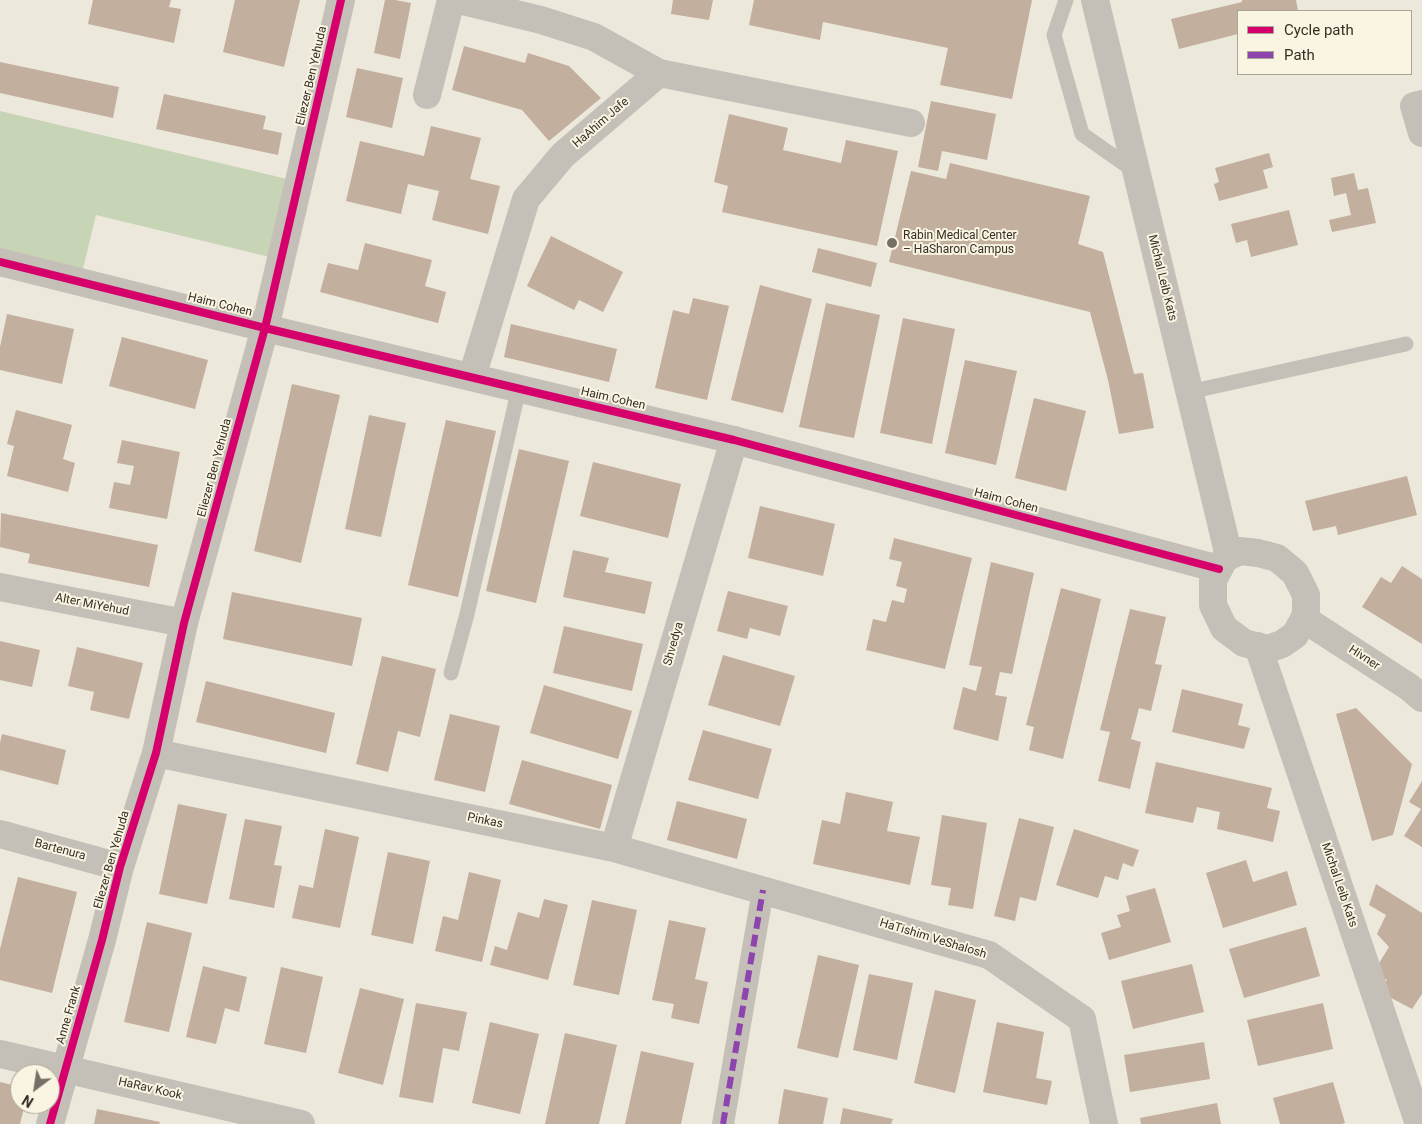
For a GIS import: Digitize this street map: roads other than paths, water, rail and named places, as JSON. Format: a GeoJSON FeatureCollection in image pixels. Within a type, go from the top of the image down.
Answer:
{"type":"FeatureCollection","features":[{"type":"Feature","properties":{"kind":"street","name":"Eliezer Ben Yehuda"},"geometry":{"type":"LineString","coordinates":[[102,940],[120,867],[156,753],[184,623],[265,328],[341,0]]}},
{"type":"Feature","properties":{"kind":"street"},"geometry":{"type":"LineString","coordinates":[[428,95],[451,0]]}},
{"type":"Feature","properties":{"kind":"street"},"geometry":{"type":"LineString","coordinates":[[458,0],[541,20],[594,37],[659,73],[911,123]]}},
{"type":"Feature","properties":{"kind":"street","name":"Michal Leib Kats"},"geometry":{"type":"LineString","coordinates":[[1095,0],[1190,392],[1224,562]]}},
{"type":"Feature","properties":{"kind":"street","name":"HaAhim Jafe"},"geometry":{"type":"LineString","coordinates":[[472,377],[526,199],[563,155],[659,73]]}},
{"type":"Feature","properties":{"kind":"street"},"geometry":{"type":"LineString","coordinates":[[1422,104],[1414,106],[1422,133]]}},
{"type":"Feature","properties":{"kind":"street","name":"Haim Cohen"},"geometry":{"type":"LineString","coordinates":[[0,262],[265,328],[734,440],[1224,562]]}},
{"type":"Feature","properties":{"kind":"street","name":"Shvedya"},"geometry":{"type":"LineString","coordinates":[[614,848],[734,440]]}},
{"type":"Feature","properties":{"kind":"street"},"geometry":{"type":"LineString","coordinates":[[1240,551],[1277,558],[1295,573],[1306,595],[1304,619],[1295,635],[1282,644],[1268,649],[1244,643],[1224,628],[1213,605],[1214,580],[1224,562],[1240,551]]}},
{"type":"Feature","properties":{"kind":"street","name":"Alter MiYehud"},"geometry":{"type":"LineString","coordinates":[[0,587],[184,623]]}},
{"type":"Feature","properties":{"kind":"street","name":"Hivner"},"geometry":{"type":"LineString","coordinates":[[1304,619],[1401,682],[1422,698]]}},
{"type":"Feature","properties":{"kind":"street","name":"Michal Leib Kats"},"geometry":{"type":"LineString","coordinates":[[1258,646],[1419,1124]]}},
{"type":"Feature","properties":{"kind":"street","name":"Pinkas"},"geometry":{"type":"LineString","coordinates":[[156,753],[614,848],[811,903]]}},
{"type":"Feature","properties":{"kind":"street","name":"Bartenura"},"geometry":{"type":"LineString","coordinates":[[0,834],[120,867]]}},
{"type":"Feature","properties":{"kind":"street"},"geometry":{"type":"LineString","coordinates":[[723,1124],[763,890]]}},
{"type":"Feature","properties":{"kind":"street","name":"HaTishim VeShalosh"},"geometry":{"type":"LineString","coordinates":[[811,903],[989,955],[1082,1019],[1104,1124]]}},
{"type":"Feature","properties":{"kind":"street","name":"Anne Frank"},"geometry":{"type":"LineString","coordinates":[[50,1124],[102,940]]}},
{"type":"Feature","properties":{"kind":"street","name":"HaRav Kook"},"geometry":{"type":"LineString","coordinates":[[0,1054],[301,1124]]}},
{"type":"Feature","properties":{"kind":"lane"},"geometry":{"type":"LineString","coordinates":[[1066,0],[1054,35],[1082,134],[1136,172]]}},
{"type":"Feature","properties":{"kind":"lane"},"geometry":{"type":"LineString","coordinates":[[1190,392],[1406,344]]}},
{"type":"Feature","properties":{"kind":"lane"},"geometry":{"type":"LineString","coordinates":[[451,673],[467,614],[519,388]]}},
{"type":"Feature","properties":{"kind":"place","name":"Rabin Medical Center – HaSharon Campus"},"geometry":{"type":"Point","coordinates":[892,243]}}]}
